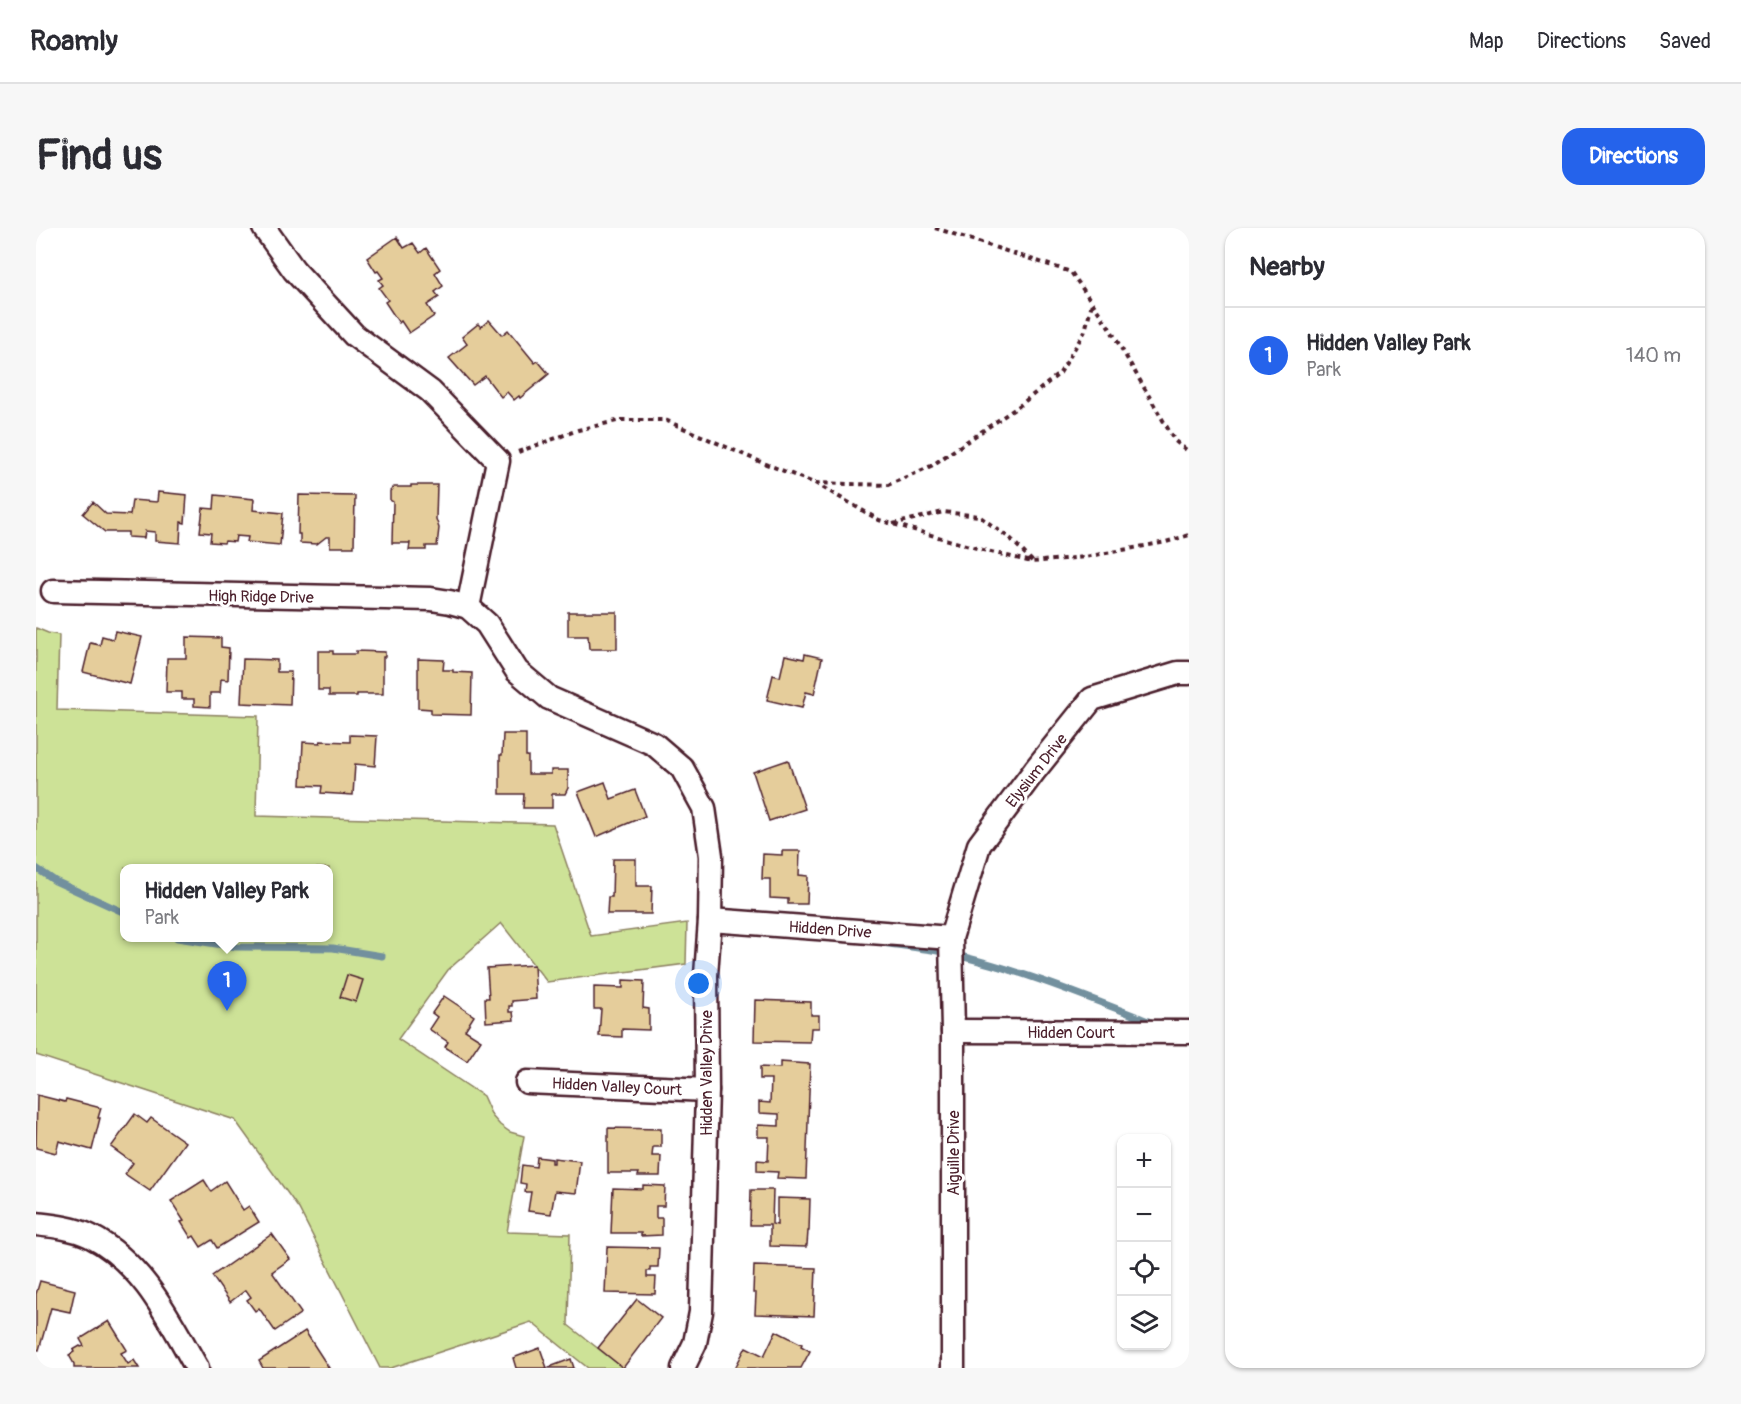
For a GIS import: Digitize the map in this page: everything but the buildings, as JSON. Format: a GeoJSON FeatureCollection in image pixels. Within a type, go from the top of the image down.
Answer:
{"type":"FeatureCollection","features":[{"type":"Feature","properties":{"kind":"street"},"geometry":{"type":"LineString","coordinates":[[264,228],[294,270],[354,335],[430,391],[498,461],[468,607]]}},
{"type":"Feature","properties":{"kind":"street","name":"High Ridge Drive"},"geometry":{"type":"LineString","coordinates":[[53,591],[431,599],[468,607]]}},
{"type":"Feature","properties":{"kind":"street","name":"Hidden Valley Drive"},"geometry":{"type":"LineString","coordinates":[[468,607],[487,624],[517,671],[549,698],[654,744],[682,768],[704,808],[711,856],[706,975],[707,1090],[701,1312],[695,1343],[683,1368]]}},
{"type":"Feature","properties":{"kind":"street","name":"Elysium Drive"},"geometry":{"type":"LineString","coordinates":[[951,938],[979,845],[1092,699],[1178,673],[1189,673]]}},
{"type":"Feature","properties":{"kind":"street","name":"Hidden Drive"},"geometry":{"type":"LineString","coordinates":[[710,920],[951,938]]}},
{"type":"Feature","properties":{"kind":"street","name":"Aiguille Drive"},"geometry":{"type":"LineString","coordinates":[[951,938],[953,1368]]}},
{"type":"Feature","properties":{"kind":"street","name":"Hidden Court"},"geometry":{"type":"LineString","coordinates":[[952,1031],[1189,1032]]}},
{"type":"Feature","properties":{"kind":"street","name":"Hidden Valley Court"},"geometry":{"type":"LineString","coordinates":[[527,1082],[707,1090]]}},
{"type":"Feature","properties":{"kind":"street"},"geometry":{"type":"LineString","coordinates":[[36,1224],[89,1235],[122,1259],[140,1276],[158,1301],[197,1368]]}},
{"type":"Feature","properties":{"kind":"path"},"geometry":{"type":"LineString","coordinates":[[934,228],[1071,272],[1108,327],[1175,441],[1189,452]]}},
{"type":"Feature","properties":{"kind":"path"},"geometry":{"type":"LineString","coordinates":[[814,483],[888,485],[931,466],[1019,406],[1060,373],[1084,331],[1092,303]]}},
{"type":"Feature","properties":{"kind":"path"},"geometry":{"type":"LineString","coordinates":[[498,461],[531,446],[578,430],[621,420],[665,420],[814,483],[879,520],[1032,562],[1085,557],[1166,542],[1189,535]]}},
{"type":"Feature","properties":{"kind":"path"},"geometry":{"type":"LineString","coordinates":[[892,524],[943,512],[979,516],[1011,539],[1032,562]]}},
{"type":"Feature","properties":{"kind":"green space"},"geometry":{"type":"Polygon","coordinates":[[[36,628],[59,635],[57,710],[258,716],[256,816],[553,824],[591,936],[687,923],[686,964],[547,982],[501,923],[448,970],[398,1039],[483,1096],[492,1116],[500,1125],[510,1132],[524,1136],[507,1232],[570,1234],[568,1325],[623,1368],[588,1368],[531,1322],[391,1368],[380,1368],[299,1209],[235,1120],[36,1055],[36,628]]]}},
{"type":"Feature","properties":{"kind":"waterway"},"geometry":{"type":"LineString","coordinates":[[36,868],[55,881],[120,911]]}},
{"type":"Feature","properties":{"kind":"waterway"},"geometry":{"type":"LineString","coordinates":[[203,942],[236,947],[333,948],[382,956]]}},
{"type":"Feature","properties":{"kind":"waterway"},"geometry":{"type":"LineString","coordinates":[[883,943],[985,962],[1156,1024]]}},
{"type":"Feature","properties":{"kind":"place","name":"Hidden Valley Park"},"geometry":{"type":"Point","coordinates":[227,1011]}}]}
